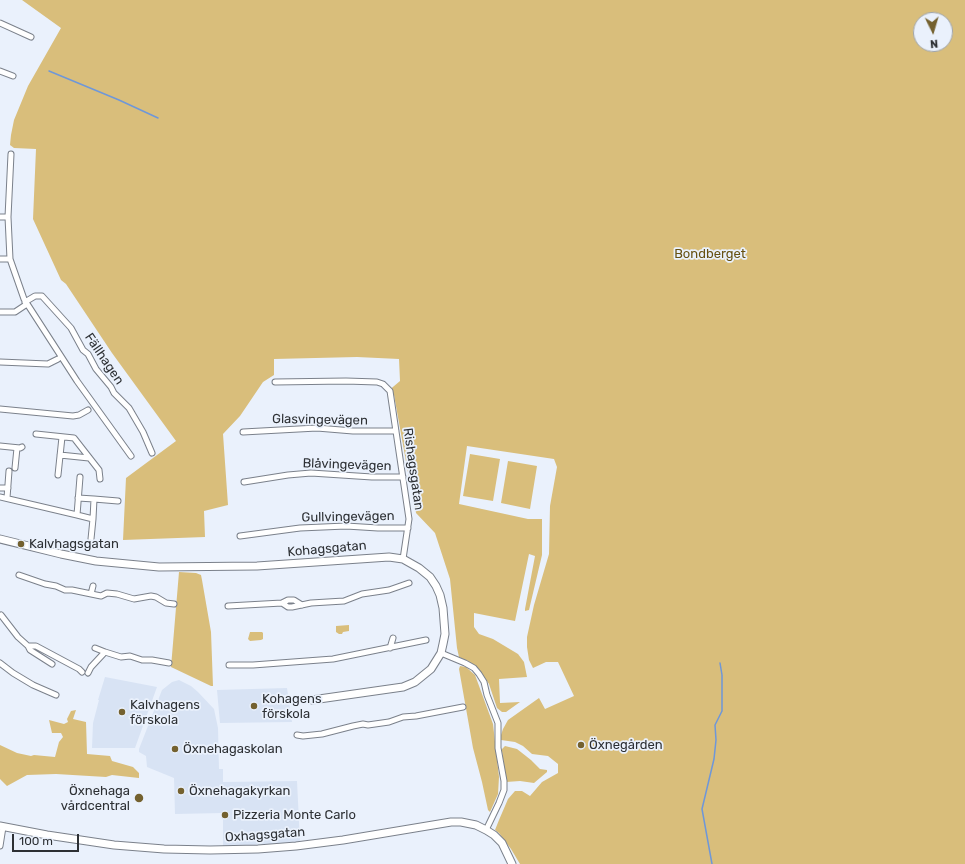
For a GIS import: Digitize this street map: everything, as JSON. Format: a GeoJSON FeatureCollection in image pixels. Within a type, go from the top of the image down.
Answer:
{"type":"FeatureCollection","features":[{"type":"Feature","properties":{"kind":"street"},"geometry":{"type":"LineString","coordinates":[[0,23],[31,37]]}},
{"type":"Feature","properties":{"kind":"street"},"geometry":{"type":"LineString","coordinates":[[0,71],[13,76]]}},
{"type":"Feature","properties":{"kind":"street"},"geometry":{"type":"LineString","coordinates":[[11,154],[8,217],[10,259],[26,303],[77,381],[131,456]]}},
{"type":"Feature","properties":{"kind":"street"},"geometry":{"type":"LineString","coordinates":[[0,216],[8,217]]}},
{"type":"Feature","properties":{"kind":"street"},"geometry":{"type":"LineString","coordinates":[[0,259],[10,259]]}},
{"type":"Feature","properties":{"kind":"street","name":"Fällhagen"},"geometry":{"type":"LineString","coordinates":[[26,303],[35,296],[42,296],[72,328],[83,350],[88,354],[98,372],[111,386],[114,393],[129,408],[143,432],[152,453]]}},
{"type":"Feature","properties":{"kind":"street"},"geometry":{"type":"LineString","coordinates":[[0,312],[15,312],[26,303]]}},
{"type":"Feature","properties":{"kind":"street"},"geometry":{"type":"LineString","coordinates":[[0,362],[48,364],[58,359]]}},
{"type":"Feature","properties":{"kind":"street","name":"Rishagsgatan"},"geometry":{"type":"LineString","coordinates":[[275,382],[377,382],[387,387],[391,394],[409,519],[403,559]]}},
{"type":"Feature","properties":{"kind":"street"},"geometry":{"type":"LineString","coordinates":[[0,409],[73,416],[79,415],[88,410]]}},
{"type":"Feature","properties":{"kind":"street","name":"Glasvingevägen"},"geometry":{"type":"LineString","coordinates":[[243,432],[317,428],[353,431],[396,431]]}},
{"type":"Feature","properties":{"kind":"street"},"geometry":{"type":"LineString","coordinates":[[36,434],[74,438],[100,472],[100,479]]}},
{"type":"Feature","properties":{"kind":"street"},"geometry":{"type":"LineString","coordinates":[[58,475],[62,436]]}},
{"type":"Feature","properties":{"kind":"street"},"geometry":{"type":"LineString","coordinates":[[0,446],[20,447],[15,468]]}},
{"type":"Feature","properties":{"kind":"street"},"geometry":{"type":"LineString","coordinates":[[60,455],[89,458]]}},
{"type":"Feature","properties":{"kind":"street"},"geometry":{"type":"LineString","coordinates":[[7,498],[9,471]]}},
{"type":"Feature","properties":{"kind":"street","name":"Blåvingevägen"},"geometry":{"type":"LineString","coordinates":[[244,482],[311,473],[372,477],[403,477]]}},
{"type":"Feature","properties":{"kind":"street"},"geometry":{"type":"LineString","coordinates":[[77,515],[80,477]]}},
{"type":"Feature","properties":{"kind":"street"},"geometry":{"type":"LineString","coordinates":[[0,488],[8,488]]}},
{"type":"Feature","properties":{"kind":"street"},"geometry":{"type":"LineString","coordinates":[[0,497],[93,519]]}},
{"type":"Feature","properties":{"kind":"street"},"geometry":{"type":"LineString","coordinates":[[78,498],[118,501]]}},
{"type":"Feature","properties":{"kind":"street"},"geometry":{"type":"LineString","coordinates":[[91,539],[94,499]]}},
{"type":"Feature","properties":{"kind":"street","name":"Gullvingevägen"},"geometry":{"type":"LineString","coordinates":[[240,536],[308,528],[346,526],[408,528]]}},
{"type":"Feature","properties":{"kind":"street","name":"Kohagsgatan"},"geometry":{"type":"LineString","coordinates":[[0,539],[96,561],[159,567],[250,567],[389,557],[403,559],[419,568],[430,577],[440,595],[443,608],[445,634],[441,653],[431,669],[423,677],[403,687],[312,700]]}},
{"type":"Feature","properties":{"kind":"street"},"geometry":{"type":"LineString","coordinates":[[19,575],[65,590],[101,596],[107,593],[117,594],[134,599],[151,596],[156,597],[166,603],[174,604]]}},
{"type":"Feature","properties":{"kind":"street"},"geometry":{"type":"LineString","coordinates":[[228,606],[282,603],[292,608],[302,605],[344,601],[362,594],[390,590],[409,583]]}},
{"type":"Feature","properties":{"kind":"street"},"geometry":{"type":"LineString","coordinates":[[91,594],[93,586]]}},
{"type":"Feature","properties":{"kind":"street"},"geometry":{"type":"LineString","coordinates":[[1,615],[30,650],[52,664]]}},
{"type":"Feature","properties":{"kind":"street"},"geometry":{"type":"LineString","coordinates":[[390,648],[394,638]]}},
{"type":"Feature","properties":{"kind":"street"},"geometry":{"type":"LineString","coordinates":[[229,665],[253,666],[333,660],[426,640]]}},
{"type":"Feature","properties":{"kind":"street"},"geometry":{"type":"LineString","coordinates":[[28,646],[36,646],[85,672],[105,652]]}},
{"type":"Feature","properties":{"kind":"street"},"geometry":{"type":"LineString","coordinates":[[95,648],[121,656],[130,656],[138,659],[156,660],[169,663]]}},
{"type":"Feature","properties":{"kind":"street"},"geometry":{"type":"LineString","coordinates":[[441,653],[465,663],[474,668],[479,674],[484,682],[487,696],[498,723],[498,748],[504,781],[504,790],[486,830]]}},
{"type":"Feature","properties":{"kind":"street"},"geometry":{"type":"LineString","coordinates":[[0,663],[33,685],[56,696]]}},
{"type":"Feature","properties":{"kind":"street"},"geometry":{"type":"LineString","coordinates":[[297,735],[303,736],[322,734],[363,724],[368,725],[389,722],[403,717],[463,707]]}},
{"type":"Feature","properties":{"kind":"street","name":"Oxhagsgatan"},"geometry":{"type":"LineString","coordinates":[[2,827],[95,843],[141,848],[186,850],[258,849],[296,846],[343,840],[451,822],[461,822],[476,825],[494,835],[502,843],[512,864]]}},
{"type":"Feature","properties":{"kind":"street"},"geometry":{"type":"LineString","coordinates":[[0,846],[2,827]]}},
{"type":"Feature","properties":{"kind":"shaded area","name":"Kalvhagens förskola"},"geometry":{"type":"Polygon","coordinates":[[[105,677],[157,687],[135,748],[92,748],[93,723],[105,677]]]}},
{"type":"Feature","properties":{"kind":"shaded area"},"geometry":{"type":"Polygon","coordinates":[[[179,680],[191,686],[214,709],[218,728],[219,769],[223,769],[223,782],[297,781],[300,842],[223,847],[223,813],[175,814],[174,778],[147,767],[146,756],[139,752],[139,749],[162,690],[172,682],[179,680]]]}},
{"type":"Feature","properties":{"kind":"shaded area","name":"Kohagens förskola"},"geometry":{"type":"Polygon","coordinates":[[[287,688],[292,722],[220,723],[217,690],[287,688]]]}},
{"type":"Feature","properties":{"kind":"green space","name":"Bondberget"},"geometry":{"type":"Polygon","coordinates":[[[22,0],[965,0],[965,864],[520,864],[511,849],[495,830],[508,799],[515,791],[522,791],[530,796],[542,782],[558,773],[558,764],[548,756],[532,754],[523,746],[515,742],[501,740],[500,738],[508,720],[539,698],[545,709],[574,696],[558,662],[546,662],[533,668],[529,660],[527,647],[527,637],[534,605],[549,554],[550,506],[557,467],[554,459],[467,446],[459,504],[528,519],[542,519],[542,555],[529,610],[525,611],[535,556],[529,554],[515,621],[474,613],[474,627],[479,634],[493,639],[518,654],[524,662],[527,677],[499,679],[500,703],[520,702],[506,712],[502,712],[497,708],[489,684],[480,671],[468,661],[459,657],[450,579],[435,533],[416,513],[411,479],[409,478],[394,395],[389,398],[387,392],[400,381],[399,359],[357,357],[274,359],[274,375],[263,382],[240,416],[223,434],[228,505],[204,511],[205,537],[123,540],[126,478],[176,441],[112,353],[66,284],[61,280],[33,219],[36,149],[14,148],[10,145],[14,120],[28,86],[61,28],[22,0]]]}},
{"type":"Feature","properties":{"kind":"green space"},"geometry":{"type":"Polygon","coordinates":[[[470,454],[500,459],[493,501],[463,496],[470,454]]]}},
{"type":"Feature","properties":{"kind":"green space"},"geometry":{"type":"Polygon","coordinates":[[[508,461],[537,466],[530,509],[501,503],[508,461]]]}},
{"type":"Feature","properties":{"kind":"green space"},"geometry":{"type":"Polygon","coordinates":[[[179,572],[196,573],[201,575],[211,632],[213,686],[171,667],[179,572]]]}},
{"type":"Feature","properties":{"kind":"green space"},"geometry":{"type":"Polygon","coordinates":[[[349,625],[349,631],[343,632],[342,634],[336,632],[336,626],[349,625]]]}},
{"type":"Feature","properties":{"kind":"green space"},"geometry":{"type":"Polygon","coordinates":[[[250,632],[262,632],[263,639],[250,641],[248,639],[250,632]]]}},
{"type":"Feature","properties":{"kind":"green space"},"geometry":{"type":"Polygon","coordinates":[[[460,666],[466,667],[475,675],[493,724],[499,777],[498,794],[490,812],[488,810],[473,748],[459,669],[460,666]]]}},
{"type":"Feature","properties":{"kind":"green space"},"geometry":{"type":"Polygon","coordinates":[[[76,710],[73,719],[86,722],[87,754],[110,756],[112,761],[133,767],[139,773],[139,778],[112,775],[106,777],[56,774],[27,775],[7,786],[0,779],[0,745],[17,753],[31,756],[55,757],[59,742],[63,737],[61,733],[52,733],[49,720],[64,724],[68,722],[67,719],[71,711],[76,710]]]}},
{"type":"Feature","properties":{"kind":"green space"},"geometry":{"type":"Polygon","coordinates":[[[505,746],[517,749],[540,769],[547,770],[547,772],[534,783],[520,781],[506,782],[502,751],[505,746]]]}},
{"type":"Feature","properties":{"kind":"waterway"},"geometry":{"type":"LineString","coordinates":[[49,71],[158,118]]}},
{"type":"Feature","properties":{"kind":"waterway"},"geometry":{"type":"LineString","coordinates":[[712,864],[702,809],[714,759],[716,740],[715,725],[722,711],[722,675],[720,663]]}},
{"type":"Feature","properties":{"kind":"place","name":"Kalvhagsgatan"},"geometry":{"type":"Point","coordinates":[21,544]}},
{"type":"Feature","properties":{"kind":"place","name":"Kohagens förskola"},"geometry":{"type":"Point","coordinates":[254,706]}},
{"type":"Feature","properties":{"kind":"place","name":"Kalvhagens förskola"},"geometry":{"type":"Point","coordinates":[122,712]}},
{"type":"Feature","properties":{"kind":"place","name":"Öxnegården"},"geometry":{"type":"Point","coordinates":[581,745]}},
{"type":"Feature","properties":{"kind":"place","name":"Öxnehagaskolan"},"geometry":{"type":"Point","coordinates":[175,749]}},
{"type":"Feature","properties":{"kind":"place","name":"Öxnehagakyrkan"},"geometry":{"type":"Point","coordinates":[181,791]}},
{"type":"Feature","properties":{"kind":"place","name":"Öxnehaga vårdcentral"},"geometry":{"type":"Point","coordinates":[139,798]}},
{"type":"Feature","properties":{"kind":"place","name":"Pizzeria Monte Carlo"},"geometry":{"type":"Point","coordinates":[225,815]}}]}
